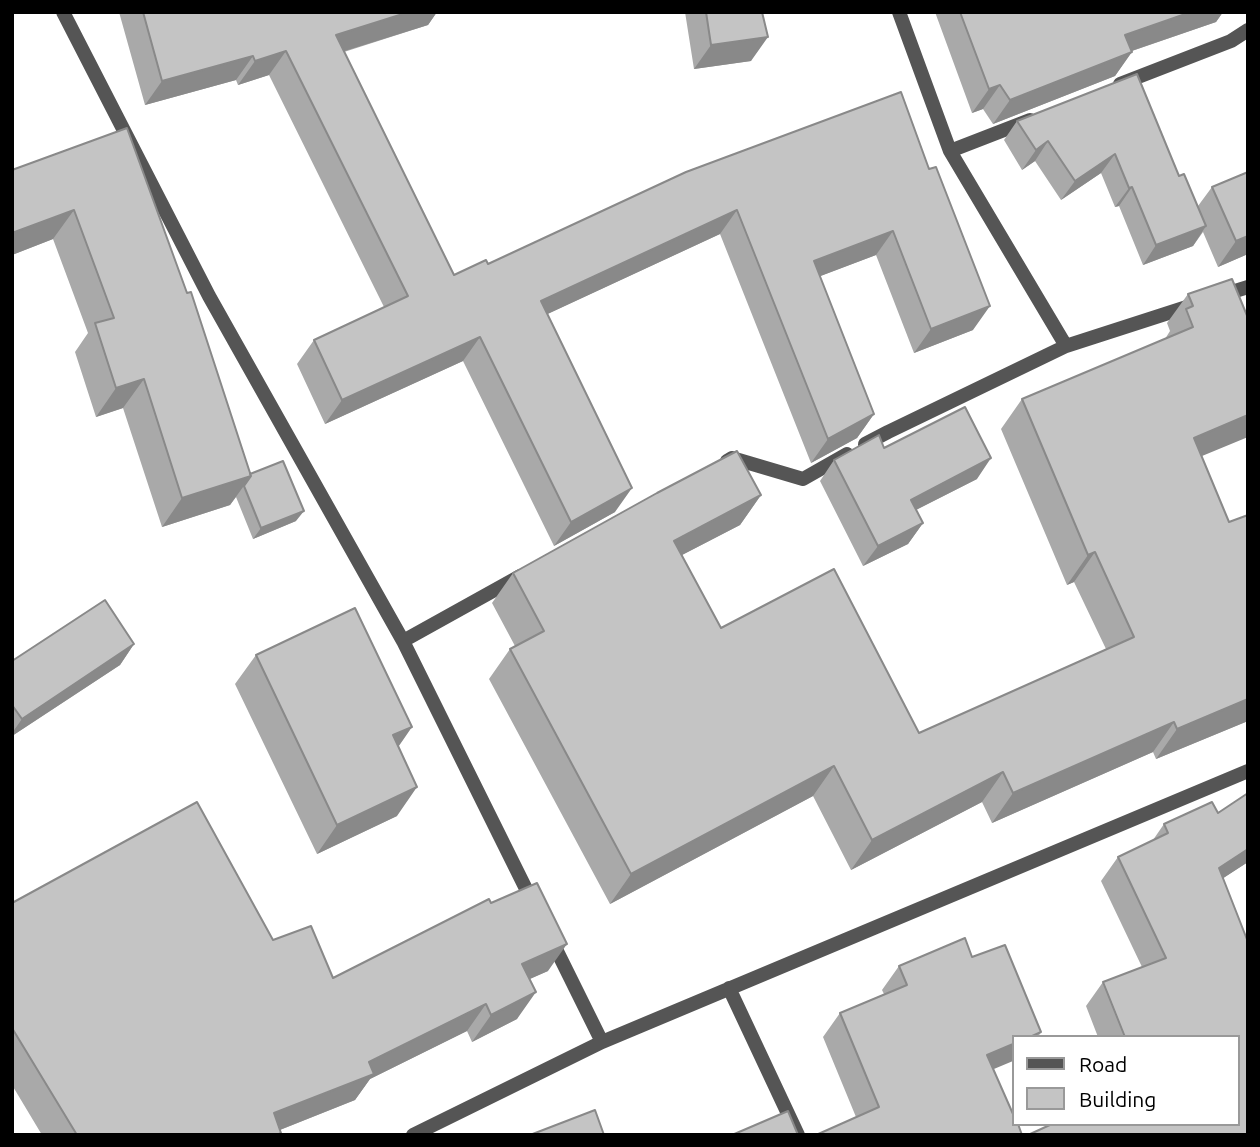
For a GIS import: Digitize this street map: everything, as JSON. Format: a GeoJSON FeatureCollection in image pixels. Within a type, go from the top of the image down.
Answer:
{"type":"FeatureCollection","features":[{"type":"Feature","properties":{"kind":"street"},"geometry":{"type":"LineString","coordinates":[[63,12],[209,296],[403,641],[602,1042]]}},
{"type":"Feature","properties":{"kind":"street"},"geometry":{"type":"LineString","coordinates":[[899,12],[950,151],[1066,346]]}},
{"type":"Feature","properties":{"kind":"street"},"geometry":{"type":"LineString","coordinates":[[1103,91],[1231,41],[1248,30]]}},
{"type":"Feature","properties":{"kind":"street"},"geometry":{"type":"LineString","coordinates":[[950,151],[1039,116]]}},
{"type":"Feature","properties":{"kind":"street"},"geometry":{"type":"LineString","coordinates":[[720,465],[732,458],[803,479],[888,432],[1066,346],[1248,287]]}},
{"type":"Feature","properties":{"kind":"street"},"geometry":{"type":"LineString","coordinates":[[403,641],[537,566]]}},
{"type":"Feature","properties":{"kind":"street"},"geometry":{"type":"LineString","coordinates":[[413,1135],[602,1042],[1248,771]]}},
{"type":"Feature","properties":{"kind":"street"},"geometry":{"type":"LineString","coordinates":[[729,988],[798,1135]]}},
{"type":"Feature","properties":{"kind":"building"},"geometry":{"type":"Polygon","coordinates":[[[143,12],[409,12],[336,35],[454,275],[486,260],[488,264],[686,172],[901,92],[929,169],[936,167],[990,306],[931,329],[893,231],[814,261],[874,414],[828,439],[737,210],[541,301],[632,488],[571,522],[480,337],[342,400],[314,340],[408,296],[286,51],[255,61],[253,56],[162,81],[143,12]]]}},
{"type":"Feature","properties":{"kind":"building"},"geometry":{"type":"Polygon","coordinates":[[[706,12],[762,12],[768,37],[711,45],[706,12]]]}},
{"type":"Feature","properties":{"kind":"building"},"geometry":{"type":"Polygon","coordinates":[[[960,12],[1191,12],[1125,35],[1132,52],[1010,100],[1000,85],[989,89],[960,12]]]}},
{"type":"Feature","properties":{"kind":"building"},"geometry":{"type":"Polygon","coordinates":[[[1137,74],[1179,176],[1184,174],[1206,226],[1156,245],[1115,154],[1075,181],[1048,141],[1036,150],[1017,121],[1137,74]]]}},
{"type":"Feature","properties":{"kind":"building"},"geometry":{"type":"Polygon","coordinates":[[[127,128],[187,293],[191,292],[251,476],[182,498],[144,379],[116,388],[95,323],[114,318],[74,210],[12,233],[12,170],[127,128]]]}},
{"type":"Feature","properties":{"kind":"building"},"geometry":{"type":"Polygon","coordinates":[[[1248,172],[1248,236],[1236,241],[1212,187],[1248,172]]]}},
{"type":"Feature","properties":{"kind":"building"},"geometry":{"type":"Polygon","coordinates":[[[1232,279],[1248,318],[1248,415],[1194,438],[1229,522],[1248,515],[1248,699],[1177,729],[1174,722],[1013,793],[1003,772],[872,840],[834,766],[631,874],[510,649],[544,631],[513,573],[737,451],[761,495],[674,541],[721,628],[834,569],[919,733],[1134,637],[1095,552],[1088,555],[1022,399],[1193,327],[1186,309],[1193,306],[1188,294],[1232,279]]]}},
{"type":"Feature","properties":{"kind":"building"},"geometry":{"type":"Polygon","coordinates":[[[965,407],[991,458],[911,500],[923,523],[878,546],[834,460],[879,435],[884,448],[965,407]]]}},
{"type":"Feature","properties":{"kind":"building"},"geometry":{"type":"Polygon","coordinates":[[[283,461],[304,511],[261,528],[244,486],[250,474],[283,461]]]}},
{"type":"Feature","properties":{"kind":"building"},"geometry":{"type":"Polygon","coordinates":[[[105,600],[134,644],[22,719],[12,705],[12,661],[105,600]]]}},
{"type":"Feature","properties":{"kind":"building"},"geometry":{"type":"Polygon","coordinates":[[[355,608],[412,727],[393,735],[417,787],[337,825],[256,655],[355,608]]]}},
{"type":"Feature","properties":{"kind":"building"},"geometry":{"type":"Polygon","coordinates":[[[1248,793],[1248,849],[1219,868],[1248,942],[1248,1135],[1028,1135],[1048,1126],[1239,1126],[1239,1035],[1124,1035],[1103,982],[1166,958],[1118,857],[1168,833],[1164,824],[1212,802],[1218,813],[1248,793]]]}},
{"type":"Feature","properties":{"kind":"building"},"geometry":{"type":"Polygon","coordinates":[[[197,802],[273,940],[311,926],[333,978],[489,899],[491,903],[537,883],[567,944],[522,964],[536,992],[491,1015],[486,1004],[369,1062],[374,1074],[274,1113],[281,1133],[277,1135],[77,1135],[12,1028],[12,903],[197,802]]]}},
{"type":"Feature","properties":{"kind":"building"},"geometry":{"type":"Polygon","coordinates":[[[965,938],[972,957],[1005,945],[1041,1032],[1034,1035],[1012,1035],[1012,1044],[987,1055],[1012,1112],[1012,1126],[1019,1126],[1022,1135],[816,1135],[879,1107],[840,1013],[907,985],[899,966],[965,938]]]}},
{"type":"Feature","properties":{"kind":"building"},"geometry":{"type":"Polygon","coordinates":[[[595,1110],[604,1135],[530,1135],[595,1110]]]}},
{"type":"Feature","properties":{"kind":"building"},"geometry":{"type":"Polygon","coordinates":[[[788,1111],[798,1135],[732,1135],[788,1111]]]}}]}
